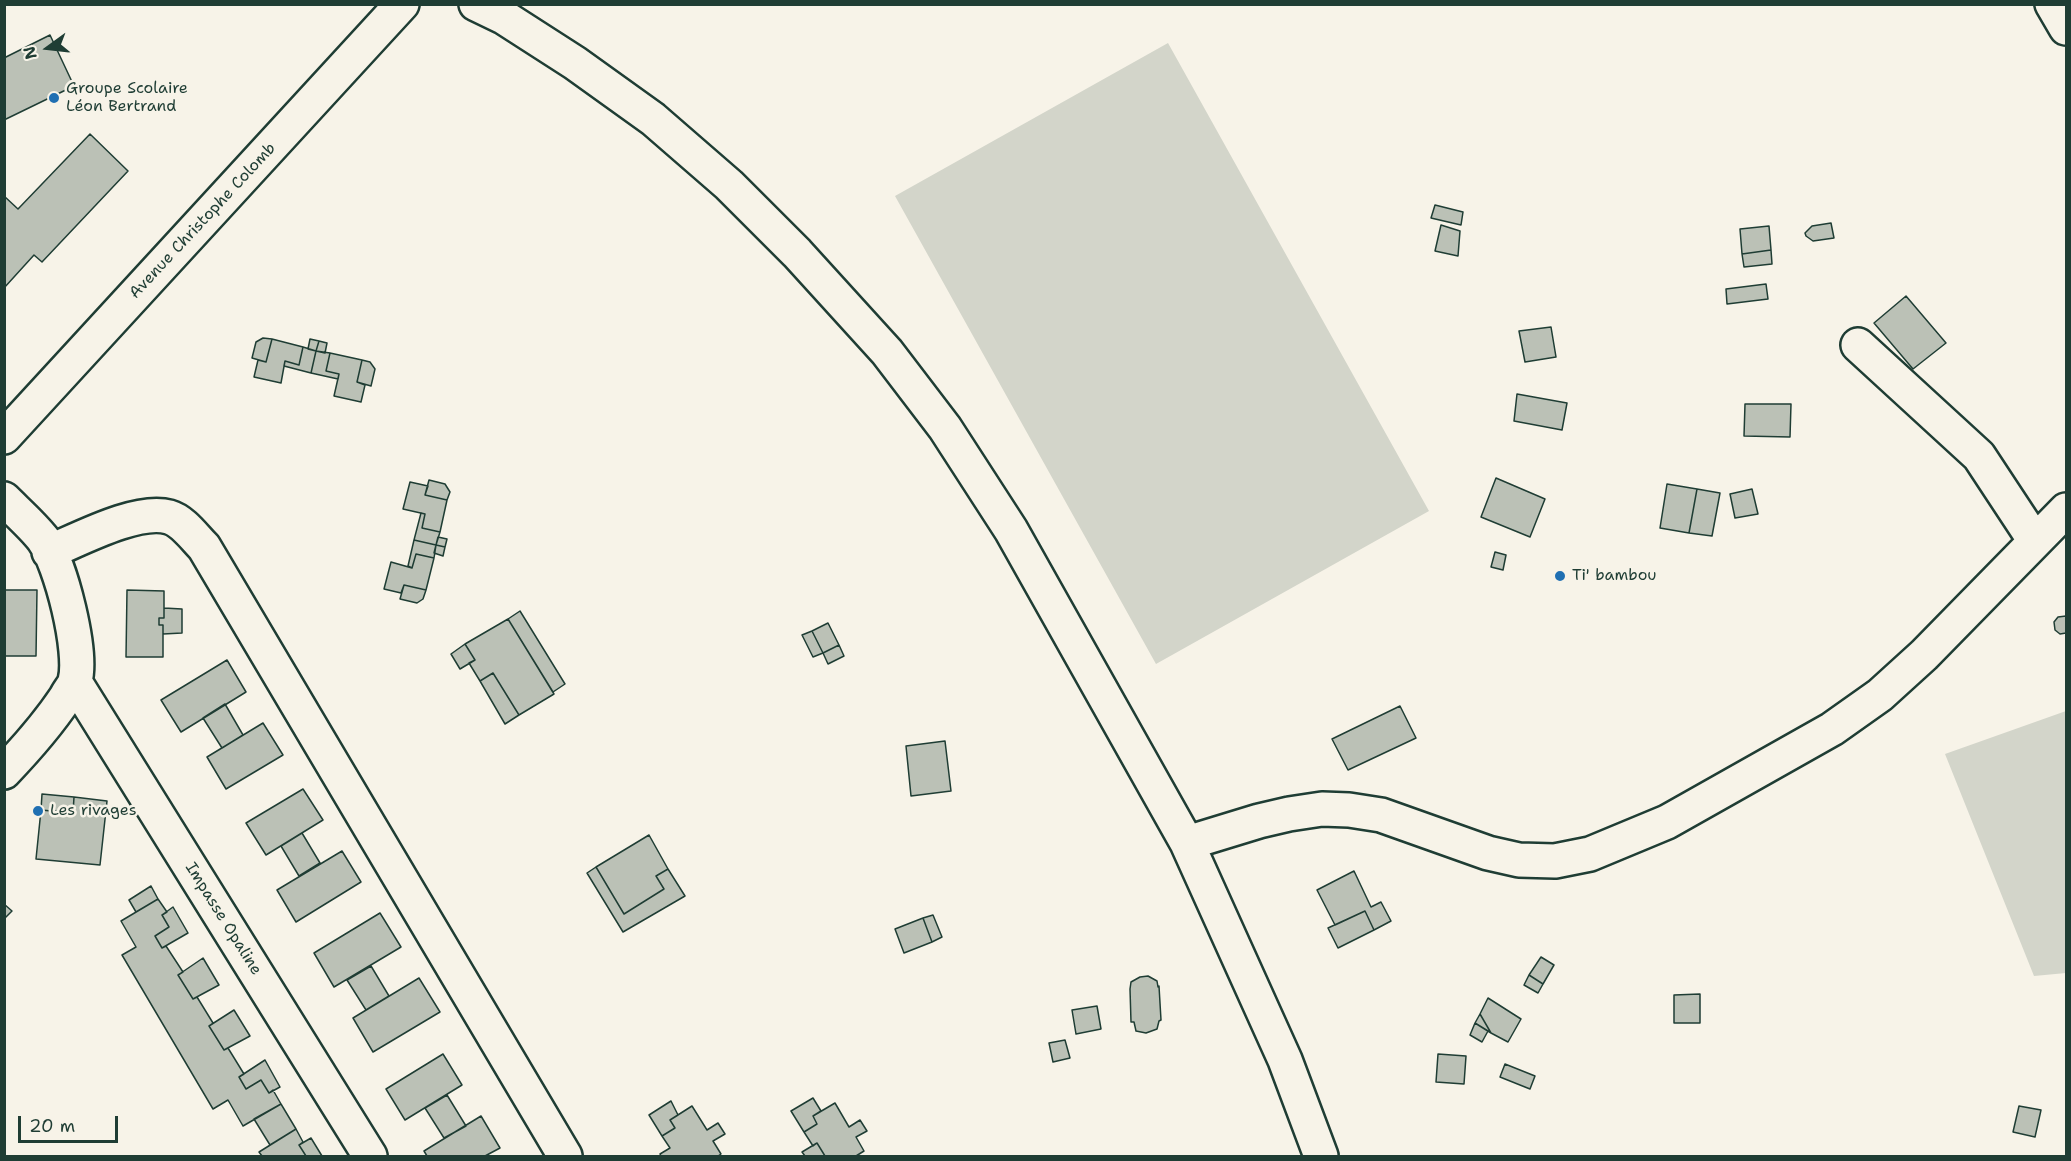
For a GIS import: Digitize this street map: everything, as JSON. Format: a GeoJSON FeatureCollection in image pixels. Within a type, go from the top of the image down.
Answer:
{"type":"FeatureCollection","features":[{"type":"Feature","properties":{"kind":"street","name":"Avenue Christophe Colomb"},"geometry":{"type":"LineString","coordinates":[[4,437],[402,4]]}},
{"type":"Feature","properties":{"kind":"street"},"geometry":{"type":"LineString","coordinates":[[476,4],[505,18],[575,63],[653,119],[729,185],[797,253],[887,352],[945,428],[1011,530],[1187,843],[1285,1060],[1321,1156]]}},
{"type":"Feature","properties":{"kind":"street"},"geometry":{"type":"LineString","coordinates":[[2052,4],[2067,28]]}},
{"type":"Feature","properties":{"kind":"street"},"geometry":{"type":"LineString","coordinates":[[1858,345],[1979,456],[2035,541]]}},
{"type":"Feature","properties":{"kind":"street"},"geometry":{"type":"LineString","coordinates":[[4,499],[43,540],[49,552],[66,599],[76,649],[75,682],[55,713],[4,772]]}},
{"type":"Feature","properties":{"kind":"street"},"geometry":{"type":"LineString","coordinates":[[1187,843],[1259,821],[1322,809],[1381,815],[1488,853],[1519,860],[1555,861],[1590,854],[1667,822],[1832,729],[1880,695],[1924,655],[2067,510]]}},
{"type":"Feature","properties":{"kind":"street"},"geometry":{"type":"LineString","coordinates":[[49,552],[123,521],[145,517],[168,517],[182,524],[204,547],[565,1156]]}},
{"type":"Feature","properties":{"kind":"street","name":"Impasse Opaline"},"geometry":{"type":"LineString","coordinates":[[75,682],[370,1156]]}},
{"type":"Feature","properties":{"kind":"shaded area"},"geometry":{"type":"Polygon","coordinates":[[[1168,43],[1429,511],[1156,664],[895,196],[1168,43]]]}},
{"type":"Feature","properties":{"kind":"shaded area"},"geometry":{"type":"Polygon","coordinates":[[[2066,711],[2066,973],[2034,976],[1945,754],[2066,711]]]}},
{"type":"Feature","properties":{"kind":"building"},"geometry":{"type":"Polygon","coordinates":[[[50,35],[74,86],[4,120],[4,58],[50,35]]]}},
{"type":"Feature","properties":{"kind":"building"},"geometry":{"type":"Polygon","coordinates":[[[90,134],[128,171],[42,262],[34,255],[4,288],[4,196],[18,209],[90,134]]]}},
{"type":"Feature","properties":{"kind":"building"},"geometry":{"type":"Polygon","coordinates":[[[1435,205],[1463,212],[1461,225],[1431,218],[1435,205]]]}},
{"type":"Feature","properties":{"kind":"building"},"geometry":{"type":"Polygon","coordinates":[[[1831,223],[1834,238],[1813,241],[1806,236],[1805,233],[1812,226],[1831,223]]]}},
{"type":"Feature","properties":{"kind":"building"},"geometry":{"type":"Polygon","coordinates":[[[1441,225],[1460,231],[1458,256],[1435,251],[1441,225]]]}},
{"type":"Feature","properties":{"kind":"building"},"geometry":{"type":"Polygon","coordinates":[[[1769,226],[1771,250],[1742,254],[1740,229],[1769,226]]]}},
{"type":"Feature","properties":{"kind":"building"},"geometry":{"type":"Polygon","coordinates":[[[1771,250],[1772,264],[1744,267],[1742,254],[1771,250]]]}},
{"type":"Feature","properties":{"kind":"building"},"geometry":{"type":"Polygon","coordinates":[[[1766,284],[1768,299],[1727,304],[1726,289],[1766,284]]]}},
{"type":"Feature","properties":{"kind":"building"},"geometry":{"type":"Polygon","coordinates":[[[1906,296],[1946,343],[1913,369],[1874,323],[1906,296]]]}},
{"type":"Feature","properties":{"kind":"building"},"geometry":{"type":"Polygon","coordinates":[[[1551,327],[1556,357],[1525,362],[1519,331],[1551,327]]]}},
{"type":"Feature","properties":{"kind":"building"},"geometry":{"type":"Polygon","coordinates":[[[263,338],[272,339],[266,362],[252,358],[256,342],[263,338]]]}},
{"type":"Feature","properties":{"kind":"building"},"geometry":{"type":"Polygon","coordinates":[[[272,339],[303,347],[299,365],[285,361],[281,383],[254,377],[258,360],[266,362],[272,339]]]}},
{"type":"Feature","properties":{"kind":"building"},"geometry":{"type":"Polygon","coordinates":[[[310,339],[319,341],[316,351],[308,349],[310,339]]]}},
{"type":"Feature","properties":{"kind":"building"},"geometry":{"type":"Polygon","coordinates":[[[319,341],[327,343],[325,353],[316,351],[319,341]]]}},
{"type":"Feature","properties":{"kind":"building"},"geometry":{"type":"Polygon","coordinates":[[[303,347],[316,351],[311,373],[284,366],[285,361],[299,365],[303,347]]]}},
{"type":"Feature","properties":{"kind":"building"},"geometry":{"type":"Polygon","coordinates":[[[316,351],[330,353],[326,371],[339,374],[338,379],[311,373],[316,351]]]}},
{"type":"Feature","properties":{"kind":"building"},"geometry":{"type":"Polygon","coordinates":[[[330,353],[362,360],[357,382],[365,385],[361,402],[334,396],[339,374],[326,371],[330,353]]]}},
{"type":"Feature","properties":{"kind":"building"},"geometry":{"type":"Polygon","coordinates":[[[362,360],[370,362],[375,369],[371,386],[357,382],[362,360]]]}},
{"type":"Feature","properties":{"kind":"building"},"geometry":{"type":"Polygon","coordinates":[[[1517,394],[1567,403],[1562,430],[1514,421],[1517,394]]]}},
{"type":"Feature","properties":{"kind":"building"},"geometry":{"type":"Polygon","coordinates":[[[1745,404],[1791,404],[1790,437],[1744,436],[1745,404]]]}},
{"type":"Feature","properties":{"kind":"building"},"geometry":{"type":"Polygon","coordinates":[[[1496,478],[1545,499],[1530,537],[1481,517],[1496,478]]]}},
{"type":"Feature","properties":{"kind":"building"},"geometry":{"type":"Polygon","coordinates":[[[429,480],[445,484],[450,492],[447,500],[425,495],[429,480]]]}},
{"type":"Feature","properties":{"kind":"building"},"geometry":{"type":"Polygon","coordinates":[[[410,482],[428,486],[425,495],[447,500],[440,532],[422,528],[425,514],[403,509],[410,482]]]}},
{"type":"Feature","properties":{"kind":"building"},"geometry":{"type":"Polygon","coordinates":[[[1667,484],[1697,489],[1689,533],[1660,528],[1667,484]]]}},
{"type":"Feature","properties":{"kind":"building"},"geometry":{"type":"Polygon","coordinates":[[[1697,489],[1720,493],[1712,536],[1689,533],[1697,489]]]}},
{"type":"Feature","properties":{"kind":"building"},"geometry":{"type":"Polygon","coordinates":[[[1752,489],[1758,514],[1735,518],[1730,494],[1752,489]]]}},
{"type":"Feature","properties":{"kind":"building"},"geometry":{"type":"Polygon","coordinates":[[[421,513],[425,514],[422,528],[440,532],[436,545],[414,540],[421,513]]]}},
{"type":"Feature","properties":{"kind":"building"},"geometry":{"type":"Polygon","coordinates":[[[438,537],[447,539],[445,547],[436,545],[438,537]]]}},
{"type":"Feature","properties":{"kind":"building"},"geometry":{"type":"Polygon","coordinates":[[[414,540],[436,545],[434,558],[416,554],[412,568],[408,566],[414,540]]]}},
{"type":"Feature","properties":{"kind":"building"},"geometry":{"type":"Polygon","coordinates":[[[436,545],[445,547],[443,556],[434,553],[436,545]]]}},
{"type":"Feature","properties":{"kind":"building"},"geometry":{"type":"Polygon","coordinates":[[[1495,552],[1506,555],[1503,570],[1491,567],[1495,552]]]}},
{"type":"Feature","properties":{"kind":"building"},"geometry":{"type":"Polygon","coordinates":[[[416,554],[434,558],[426,590],[404,585],[401,593],[384,589],[391,562],[412,568],[416,554]]]}},
{"type":"Feature","properties":{"kind":"building"},"geometry":{"type":"Polygon","coordinates":[[[404,585],[426,590],[423,599],[417,603],[400,599],[404,585]]]}},
{"type":"Feature","properties":{"kind":"building"},"geometry":{"type":"Polygon","coordinates":[[[4,590],[37,590],[36,656],[4,656],[4,590]]]}},
{"type":"Feature","properties":{"kind":"building"},"geometry":{"type":"Polygon","coordinates":[[[127,590],[164,591],[164,618],[159,618],[159,625],[163,625],[163,657],[126,657],[127,590]]]}},
{"type":"Feature","properties":{"kind":"building"},"geometry":{"type":"Polygon","coordinates":[[[164,608],[182,609],[182,633],[163,634],[163,625],[159,625],[159,618],[164,618],[164,608]]]}},
{"type":"Feature","properties":{"kind":"building"},"geometry":{"type":"Polygon","coordinates":[[[520,611],[565,684],[553,692],[508,619],[520,611]]]}},
{"type":"Feature","properties":{"kind":"building"},"geometry":{"type":"Polygon","coordinates":[[[2066,616],[2066,633],[2060,634],[2055,630],[2054,622],[2058,617],[2066,616]]]}},
{"type":"Feature","properties":{"kind":"building"},"geometry":{"type":"Polygon","coordinates":[[[508,619],[554,694],[519,715],[493,673],[480,681],[469,663],[475,660],[465,644],[508,619]]]}},
{"type":"Feature","properties":{"kind":"building"},"geometry":{"type":"Polygon","coordinates":[[[828,623],[839,645],[823,653],[812,631],[828,623]]]}},
{"type":"Feature","properties":{"kind":"building"},"geometry":{"type":"Polygon","coordinates":[[[812,631],[823,653],[813,657],[802,635],[812,631]]]}},
{"type":"Feature","properties":{"kind":"building"},"geometry":{"type":"Polygon","coordinates":[[[465,644],[475,660],[460,669],[451,654],[465,644]]]}},
{"type":"Feature","properties":{"kind":"building"},"geometry":{"type":"Polygon","coordinates":[[[839,645],[844,656],[828,664],[823,653],[839,645]]]}},
{"type":"Feature","properties":{"kind":"building"},"geometry":{"type":"Polygon","coordinates":[[[227,660],[246,692],[181,732],[161,700],[227,660]]]}},
{"type":"Feature","properties":{"kind":"building"},"geometry":{"type":"Polygon","coordinates":[[[493,673],[519,715],[505,724],[480,681],[493,673]]]}},
{"type":"Feature","properties":{"kind":"building"},"geometry":{"type":"Polygon","coordinates":[[[225,704],[243,735],[222,748],[203,718],[225,704]]]}},
{"type":"Feature","properties":{"kind":"building"},"geometry":{"type":"Polygon","coordinates":[[[1400,706],[1416,738],[1348,770],[1332,739],[1400,706]]]}},
{"type":"Feature","properties":{"kind":"building"},"geometry":{"type":"Polygon","coordinates":[[[263,723],[283,755],[226,789],[207,757],[263,723]]]}},
{"type":"Feature","properties":{"kind":"building"},"geometry":{"type":"Polygon","coordinates":[[[945,741],[951,791],[911,796],[906,746],[945,741]]]}},
{"type":"Feature","properties":{"kind":"building"},"geometry":{"type":"Polygon","coordinates":[[[303,789],[323,820],[266,855],[246,823],[303,789]]]}},
{"type":"Feature","properties":{"kind":"building"},"geometry":{"type":"Polygon","coordinates":[[[42,794],[74,797],[73,813],[41,810],[42,794]]]}},
{"type":"Feature","properties":{"kind":"building"},"geometry":{"type":"Polygon","coordinates":[[[74,797],[107,801],[100,865],[36,859],[41,810],[73,813],[74,797]]]}},
{"type":"Feature","properties":{"kind":"building"},"geometry":{"type":"Polygon","coordinates":[[[302,833],[320,863],[299,876],[281,846],[302,833]]]}},
{"type":"Feature","properties":{"kind":"building"},"geometry":{"type":"Polygon","coordinates":[[[649,835],[668,869],[656,876],[664,889],[624,914],[596,867],[649,835]]]}},
{"type":"Feature","properties":{"kind":"building"},"geometry":{"type":"Polygon","coordinates":[[[342,851],[361,882],[296,922],[277,890],[342,851]]]}},
{"type":"Feature","properties":{"kind":"building"},"geometry":{"type":"Polygon","coordinates":[[[596,867],[624,914],[664,889],[656,876],[668,869],[685,896],[623,932],[587,873],[596,867]]]}},
{"type":"Feature","properties":{"kind":"building"},"geometry":{"type":"Polygon","coordinates":[[[1354,871],[1371,907],[1381,902],[1391,921],[1374,930],[1365,911],[1335,925],[1317,890],[1354,871]]]}},
{"type":"Feature","properties":{"kind":"building"},"geometry":{"type":"Polygon","coordinates":[[[151,886],[158,899],[136,912],[129,900],[151,886]]]}},
{"type":"Feature","properties":{"kind":"building"},"geometry":{"type":"Polygon","coordinates":[[[158,899],[167,912],[162,915],[169,927],[155,936],[162,948],[166,946],[183,972],[178,975],[193,999],[197,997],[213,1023],[209,1026],[224,1050],[228,1048],[244,1074],[239,1077],[246,1089],[261,1080],[269,1093],[273,1090],[281,1104],[243,1126],[228,1100],[213,1109],[122,955],[136,947],[121,921],[158,899]]]}},
{"type":"Feature","properties":{"kind":"building"},"geometry":{"type":"Polygon","coordinates":[[[4,904],[12,911],[4,919],[4,904]]]}},
{"type":"Feature","properties":{"kind":"building"},"geometry":{"type":"Polygon","coordinates":[[[173,907],[188,933],[162,948],[155,936],[169,927],[162,915],[173,907]]]}},
{"type":"Feature","properties":{"kind":"building"},"geometry":{"type":"Polygon","coordinates":[[[1365,911],[1374,930],[1338,948],[1328,928],[1365,911]]]}},
{"type":"Feature","properties":{"kind":"building"},"geometry":{"type":"Polygon","coordinates":[[[380,913],[401,947],[334,987],[314,953],[380,913]]]}},
{"type":"Feature","properties":{"kind":"building"},"geometry":{"type":"Polygon","coordinates":[[[933,915],[942,937],[932,942],[923,918],[933,915]]]}},
{"type":"Feature","properties":{"kind":"building"},"geometry":{"type":"Polygon","coordinates":[[[923,918],[932,942],[904,953],[895,929],[923,918]]]}},
{"type":"Feature","properties":{"kind":"building"},"geometry":{"type":"Polygon","coordinates":[[[1541,957],[1554,965],[1543,984],[1529,975],[1541,957]]]}},
{"type":"Feature","properties":{"kind":"building"},"geometry":{"type":"Polygon","coordinates":[[[203,958],[219,985],[193,999],[178,975],[203,958]]]}},
{"type":"Feature","properties":{"kind":"building"},"geometry":{"type":"Polygon","coordinates":[[[371,966],[389,996],[366,1010],[347,980],[371,966]]]}},
{"type":"Feature","properties":{"kind":"building"},"geometry":{"type":"Polygon","coordinates":[[[1529,975],[1543,984],[1538,993],[1524,985],[1529,975]]]}},
{"type":"Feature","properties":{"kind":"building"},"geometry":{"type":"Polygon","coordinates":[[[1148,976],[1157,981],[1159,986],[1161,1020],[1157,1029],[1146,1033],[1136,1031],[1134,1022],[1131,1022],[1130,989],[1131,982],[1148,976]]]}},
{"type":"Feature","properties":{"kind":"building"},"geometry":{"type":"Polygon","coordinates":[[[419,978],[440,1012],[373,1052],[353,1018],[419,978]]]}},
{"type":"Feature","properties":{"kind":"building"},"geometry":{"type":"Polygon","coordinates":[[[1700,994],[1700,1023],[1674,1023],[1674,995],[1700,994]]]}},
{"type":"Feature","properties":{"kind":"building"},"geometry":{"type":"Polygon","coordinates":[[[1488,998],[1521,1019],[1508,1042],[1491,1033],[1480,1014],[1488,998]]]}},
{"type":"Feature","properties":{"kind":"building"},"geometry":{"type":"Polygon","coordinates":[[[1097,1006],[1101,1029],[1076,1034],[1072,1010],[1097,1006]]]}},
{"type":"Feature","properties":{"kind":"building"},"geometry":{"type":"Polygon","coordinates":[[[234,1010],[250,1036],[224,1050],[209,1026],[234,1010]]]}},
{"type":"Feature","properties":{"kind":"building"},"geometry":{"type":"Polygon","coordinates":[[[1480,1014],[1491,1033],[1475,1023],[1480,1014]]]}},
{"type":"Feature","properties":{"kind":"building"},"geometry":{"type":"Polygon","coordinates":[[[1475,1023],[1488,1031],[1482,1042],[1470,1035],[1475,1023]]]}},
{"type":"Feature","properties":{"kind":"building"},"geometry":{"type":"Polygon","coordinates":[[[1065,1040],[1070,1058],[1053,1062],[1049,1043],[1065,1040]]]}},
{"type":"Feature","properties":{"kind":"building"},"geometry":{"type":"Polygon","coordinates":[[[443,1054],[462,1085],[405,1120],[386,1089],[443,1054]]]}},
{"type":"Feature","properties":{"kind":"building"},"geometry":{"type":"Polygon","coordinates":[[[1438,1054],[1466,1056],[1464,1084],[1436,1082],[1438,1054]]]}},
{"type":"Feature","properties":{"kind":"building"},"geometry":{"type":"Polygon","coordinates":[[[265,1060],[280,1087],[269,1093],[261,1080],[246,1089],[239,1077],[265,1060]]]}},
{"type":"Feature","properties":{"kind":"building"},"geometry":{"type":"Polygon","coordinates":[[[1505,1064],[1535,1076],[1530,1089],[1500,1077],[1505,1064]]]}},
{"type":"Feature","properties":{"kind":"building"},"geometry":{"type":"Polygon","coordinates":[[[447,1095],[466,1126],[444,1138],[425,1108],[447,1095]]]}},
{"type":"Feature","properties":{"kind":"building"},"geometry":{"type":"Polygon","coordinates":[[[813,1098],[821,1111],[813,1116],[817,1124],[804,1132],[791,1111],[813,1098]]]}},
{"type":"Feature","properties":{"kind":"building"},"geometry":{"type":"Polygon","coordinates":[[[671,1101],[678,1115],[670,1120],[675,1128],[662,1136],[649,1115],[671,1101]]]}},
{"type":"Feature","properties":{"kind":"building"},"geometry":{"type":"Polygon","coordinates":[[[835,1103],[849,1127],[860,1120],[867,1131],[856,1137],[864,1151],[856,1156],[825,1156],[817,1143],[813,1146],[804,1132],[817,1124],[813,1116],[835,1103]]]}},
{"type":"Feature","properties":{"kind":"building"},"geometry":{"type":"Polygon","coordinates":[[[281,1104],[296,1129],[270,1145],[254,1119],[281,1104]]]}},
{"type":"Feature","properties":{"kind":"building"},"geometry":{"type":"Polygon","coordinates":[[[692,1106],[707,1130],[718,1123],[725,1134],[713,1141],[721,1154],[718,1156],[661,1156],[660,1154],[670,1148],[662,1136],[675,1128],[670,1120],[692,1106]]]}},
{"type":"Feature","properties":{"kind":"building"},"geometry":{"type":"Polygon","coordinates":[[[2019,1106],[2041,1110],[2035,1137],[2013,1132],[2019,1106]]]}},
{"type":"Feature","properties":{"kind":"building"},"geometry":{"type":"Polygon","coordinates":[[[481,1116],[500,1148],[485,1156],[427,1156],[424,1151],[481,1116]]]}},
{"type":"Feature","properties":{"kind":"building"},"geometry":{"type":"Polygon","coordinates":[[[296,1129],[303,1142],[299,1145],[306,1156],[262,1156],[259,1152],[296,1129]]]}},
{"type":"Feature","properties":{"kind":"building"},"geometry":{"type":"Polygon","coordinates":[[[311,1138],[322,1156],[306,1156],[299,1145],[311,1138]]]}},
{"type":"Feature","properties":{"kind":"building"},"geometry":{"type":"Polygon","coordinates":[[[817,1143],[825,1156],[805,1156],[802,1152],[817,1143]]]}},
{"type":"Feature","properties":{"kind":"place","name":"Groupe Scolaire Léon Bertrand"},"geometry":{"type":"Point","coordinates":[54,98]}},
{"type":"Feature","properties":{"kind":"place","name":"Ti' bambou"},"geometry":{"type":"Point","coordinates":[1560,576]}},
{"type":"Feature","properties":{"kind":"place","name":"Les rivages"},"geometry":{"type":"Point","coordinates":[38,811]}}]}
